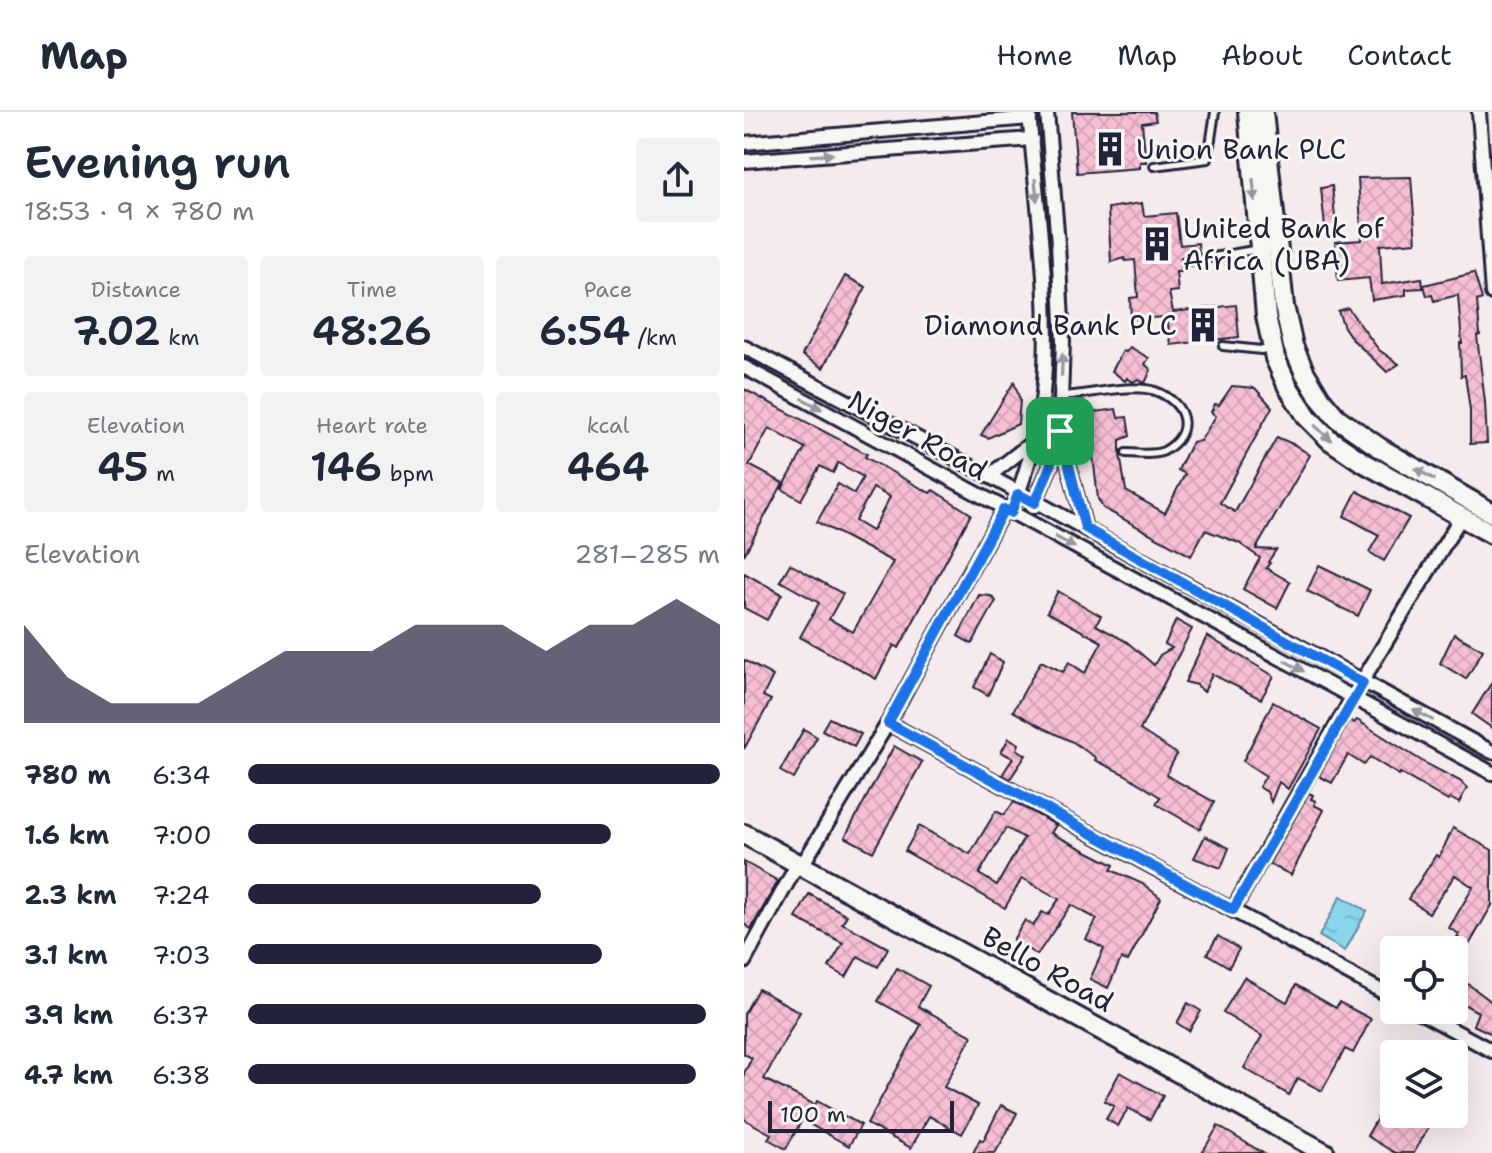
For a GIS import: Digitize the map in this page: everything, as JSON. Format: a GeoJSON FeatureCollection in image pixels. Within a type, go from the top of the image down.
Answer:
{"type":"FeatureCollection","features":[{"type":"Feature","properties":{"kind":"street"},"geometry":{"type":"LineString","coordinates":[[1027,521],[1050,467],[1060,431],[1063,341],[1047,112]]}},
{"type":"Feature","properties":{"kind":"street"},"geometry":{"type":"LineString","coordinates":[[1248,112],[1258,149],[1293,346],[1320,398],[1337,418],[1380,448],[1492,513]]}},
{"type":"Feature","properties":{"kind":"street"},"geometry":{"type":"LineString","coordinates":[[1263,112],[1258,149],[1259,249],[1273,351],[1288,387],[1308,418],[1330,440],[1361,461],[1492,534]]}},
{"type":"Feature","properties":{"kind":"street"},"geometry":{"type":"LineString","coordinates":[[1479,112],[1492,293]]}},
{"type":"Feature","properties":{"kind":"street"},"geometry":{"type":"LineString","coordinates":[[744,143],[1030,115],[1043,266],[1045,349],[1044,384],[1035,440],[1018,494],[888,723],[799,866],[744,962]]}},
{"type":"Feature","properties":{"kind":"street"},"geometry":{"type":"LineString","coordinates":[[782,139],[784,158]]}},
{"type":"Feature","properties":{"kind":"street"},"geometry":{"type":"LineString","coordinates":[[744,161],[1032,139]]}},
{"type":"Feature","properties":{"kind":"street","name":"Niger Road"},"geometry":{"type":"LineString","coordinates":[[744,347],[989,476],[1492,752]]}},
{"type":"Feature","properties":{"kind":"street","name":"Niger Road"},"geometry":{"type":"LineString","coordinates":[[744,367],[1492,773]]}},
{"type":"Feature","properties":{"kind":"street"},"geometry":{"type":"LineString","coordinates":[[1060,431],[1085,528]]}},
{"type":"Feature","properties":{"kind":"street"},"geometry":{"type":"LineString","coordinates":[[989,476],[1035,440]]}},
{"type":"Feature","properties":{"kind":"street"},"geometry":{"type":"LineString","coordinates":[[1233,910],[1352,698],[1461,517]]}},
{"type":"Feature","properties":{"kind":"street"},"geometry":{"type":"LineString","coordinates":[[888,723],[1380,990]]}},
{"type":"Feature","properties":{"kind":"street","name":"Bello Road"},"geometry":{"type":"LineString","coordinates":[[744,834],[1325,1153]]}},
{"type":"Feature","properties":{"kind":"street"},"geometry":{"type":"LineString","coordinates":[[1442,1024],[1492,1051]]}},
{"type":"Feature","properties":{"kind":"lane"},"geometry":{"type":"LineString","coordinates":[[1154,166],[1208,159],[1215,112]]}},
{"type":"Feature","properties":{"kind":"lane"},"geometry":{"type":"LineString","coordinates":[[1191,261],[1259,249]]}},
{"type":"Feature","properties":{"kind":"lane"},"geometry":{"type":"LineString","coordinates":[[1223,346],[1273,351]]}},
{"type":"Feature","properties":{"kind":"lane"},"geometry":{"type":"LineString","coordinates":[[1061,396],[1141,388],[1166,396],[1181,408],[1185,422],[1178,437],[1165,450],[1154,454],[1126,453]]}},
{"type":"Feature","properties":{"kind":"water"},"geometry":{"type":"Polygon","coordinates":[[[1341,896],[1367,911],[1345,951],[1319,936],[1341,896]]]}},
{"type":"Feature","properties":{"kind":"building","name":"Union Bank PLC"},"geometry":{"type":"Polygon","coordinates":[[[1072,112],[1154,112],[1156,121],[1142,123],[1146,162],[1140,162],[1140,168],[1077,173],[1072,112]]]}},
{"type":"Feature","properties":{"kind":"building"},"geometry":{"type":"Polygon","coordinates":[[[1411,177],[1416,242],[1380,245],[1382,284],[1422,278],[1423,288],[1406,289],[1406,295],[1372,300],[1369,278],[1338,281],[1335,242],[1362,240],[1358,178],[1411,177]]]}},
{"type":"Feature","properties":{"kind":"building"},"geometry":{"type":"Polygon","coordinates":[[[1332,186],[1337,237],[1326,238],[1321,188],[1332,186]]]}},
{"type":"Feature","properties":{"kind":"building"},"geometry":{"type":"Polygon","coordinates":[[[1142,203],[1144,216],[1176,213],[1180,245],[1198,243],[1199,254],[1181,257],[1182,272],[1176,272],[1178,291],[1169,292],[1173,312],[1236,305],[1239,337],[1171,345],[1167,317],[1131,319],[1130,298],[1138,297],[1135,260],[1125,261],[1124,258],[1111,262],[1108,208],[1142,203]]]}},
{"type":"Feature","properties":{"kind":"building"},"geometry":{"type":"Polygon","coordinates":[[[1474,273],[1482,299],[1477,301],[1480,335],[1477,336],[1487,443],[1470,444],[1470,410],[1465,375],[1461,376],[1458,295],[1434,301],[1432,295],[1427,296],[1424,285],[1474,273]]]}},
{"type":"Feature","properties":{"kind":"building"},"geometry":{"type":"Polygon","coordinates":[[[845,276],[866,287],[823,368],[802,355],[845,276]]]}},
{"type":"Feature","properties":{"kind":"building"},"geometry":{"type":"Polygon","coordinates":[[[1348,308],[1379,350],[1399,364],[1387,372],[1352,339],[1338,311],[1348,308]]]}},
{"type":"Feature","properties":{"kind":"building"},"geometry":{"type":"Polygon","coordinates":[[[1130,347],[1149,358],[1145,364],[1151,370],[1145,383],[1138,379],[1133,382],[1127,378],[1125,381],[1112,371],[1123,351],[1130,347]]]}},
{"type":"Feature","properties":{"kind":"building"},"geometry":{"type":"Polygon","coordinates":[[[1014,382],[1020,400],[1018,424],[988,438],[981,435],[1014,382]]]}},
{"type":"Feature","properties":{"kind":"building"},"geometry":{"type":"Polygon","coordinates":[[[1232,386],[1255,388],[1272,407],[1220,503],[1235,512],[1277,437],[1310,455],[1256,549],[1276,550],[1266,568],[1290,582],[1277,608],[1243,589],[1260,558],[1239,543],[1205,530],[1191,556],[1103,508],[1098,499],[1088,413],[1116,409],[1118,418],[1127,417],[1130,436],[1120,440],[1126,491],[1165,513],[1185,474],[1178,470],[1192,442],[1200,441],[1216,416],[1211,412],[1215,404],[1219,405],[1232,386]]]}},
{"type":"Feature","properties":{"kind":"building"},"geometry":{"type":"Polygon","coordinates":[[[744,389],[867,454],[865,457],[930,493],[933,490],[971,514],[899,648],[894,645],[876,679],[800,637],[819,603],[780,581],[790,564],[843,594],[829,619],[853,632],[893,562],[817,522],[838,484],[854,494],[863,477],[838,463],[833,473],[820,466],[801,500],[782,489],[805,448],[769,428],[749,465],[783,483],[744,555],[744,389]],[[873,488],[855,521],[872,531],[890,497],[873,488]]]}},
{"type":"Feature","properties":{"kind":"building"},"geometry":{"type":"Polygon","coordinates":[[[1357,491],[1409,518],[1384,561],[1369,552],[1379,535],[1344,516],[1357,491]]]}},
{"type":"Feature","properties":{"kind":"building"},"geometry":{"type":"Polygon","coordinates":[[[1319,565],[1370,590],[1358,616],[1307,591],[1319,565]]]}},
{"type":"Feature","properties":{"kind":"building"},"geometry":{"type":"Polygon","coordinates":[[[744,573],[782,594],[767,620],[744,608],[744,573]]]}},
{"type":"Feature","properties":{"kind":"building"},"geometry":{"type":"Polygon","coordinates":[[[1058,591],[1101,616],[1096,625],[1127,642],[1154,665],[1160,655],[1172,648],[1165,644],[1176,620],[1192,629],[1140,730],[1177,754],[1166,775],[1214,802],[1200,829],[1156,804],[1160,797],[1126,775],[1095,760],[1073,742],[1013,711],[1041,661],[1063,672],[1069,662],[1085,673],[1102,642],[1047,612],[1058,591]]]}},
{"type":"Feature","properties":{"kind":"building"},"geometry":{"type":"Polygon","coordinates":[[[979,595],[991,596],[996,601],[972,644],[958,636],[979,595]]]}},
{"type":"Feature","properties":{"kind":"building"},"geometry":{"type":"Polygon","coordinates":[[[1454,634],[1483,650],[1466,679],[1440,663],[1454,634]]]}},
{"type":"Feature","properties":{"kind":"building"},"geometry":{"type":"Polygon","coordinates":[[[1207,636],[1274,676],[1261,699],[1212,674],[1204,692],[1197,685],[1185,682],[1207,636]]]}},
{"type":"Feature","properties":{"kind":"building"},"geometry":{"type":"Polygon","coordinates":[[[990,654],[1003,662],[988,695],[974,687],[990,654]]]}},
{"type":"Feature","properties":{"kind":"building"},"geometry":{"type":"Polygon","coordinates":[[[744,660],[773,676],[763,696],[771,700],[744,749],[744,660]]]}},
{"type":"Feature","properties":{"kind":"building"},"geometry":{"type":"Polygon","coordinates":[[[1492,682],[1492,728],[1472,714],[1492,682]]]}},
{"type":"Feature","properties":{"kind":"building"},"geometry":{"type":"Polygon","coordinates":[[[1273,702],[1321,729],[1288,789],[1279,782],[1271,802],[1267,792],[1259,787],[1266,776],[1243,761],[1273,702]]]}},
{"type":"Feature","properties":{"kind":"building"},"geometry":{"type":"Polygon","coordinates":[[[829,718],[861,734],[854,747],[822,730],[829,718]]]}},
{"type":"Feature","properties":{"kind":"building"},"geometry":{"type":"Polygon","coordinates":[[[1350,720],[1354,723],[1357,720],[1460,781],[1467,788],[1459,803],[1450,798],[1448,801],[1370,757],[1364,765],[1348,755],[1332,783],[1319,776],[1350,720]]]}},
{"type":"Feature","properties":{"kind":"building"},"geometry":{"type":"Polygon","coordinates":[[[804,729],[817,737],[794,779],[780,771],[804,729]]]}},
{"type":"Feature","properties":{"kind":"building"},"geometry":{"type":"Polygon","coordinates":[[[1009,738],[1019,744],[1017,749],[1026,755],[1010,779],[1002,775],[1013,758],[1001,752],[1009,738]]]}},
{"type":"Feature","properties":{"kind":"building"},"geometry":{"type":"Polygon","coordinates":[[[894,746],[922,762],[873,852],[845,837],[894,746]]]}},
{"type":"Feature","properties":{"kind":"building"},"geometry":{"type":"Polygon","coordinates":[[[1309,793],[1313,795],[1311,799],[1316,801],[1314,805],[1324,810],[1291,875],[1269,864],[1309,793]]]}},
{"type":"Feature","properties":{"kind":"building"},"geometry":{"type":"Polygon","coordinates":[[[1014,802],[1056,825],[1051,833],[1114,865],[1111,870],[1143,884],[1161,898],[1128,961],[1121,959],[1108,988],[1090,979],[1104,949],[1086,939],[1097,919],[1071,905],[1037,955],[1013,940],[1025,920],[1033,926],[1042,912],[1048,915],[1059,899],[1022,878],[1005,908],[905,851],[919,826],[970,854],[996,811],[1004,815],[1014,802]],[[1006,828],[979,874],[997,885],[1024,838],[1006,828]]]}},
{"type":"Feature","properties":{"kind":"building"},"geometry":{"type":"Polygon","coordinates":[[[1453,828],[1492,850],[1492,905],[1469,945],[1468,936],[1458,936],[1449,928],[1473,887],[1455,875],[1429,913],[1408,899],[1436,855],[1439,857],[1453,828]]]}},
{"type":"Feature","properties":{"kind":"building"},"geometry":{"type":"Polygon","coordinates":[[[1205,836],[1229,848],[1221,868],[1194,858],[1205,836]]]}},
{"type":"Feature","properties":{"kind":"building"},"geometry":{"type":"Polygon","coordinates":[[[744,862],[778,881],[751,929],[744,924],[744,862]]]}},
{"type":"Feature","properties":{"kind":"building"},"geometry":{"type":"Polygon","coordinates":[[[809,894],[847,915],[842,923],[888,948],[878,967],[858,956],[846,977],[829,967],[843,943],[796,918],[809,894]]]}},
{"type":"Feature","properties":{"kind":"building"},"geometry":{"type":"Polygon","coordinates":[[[1218,936],[1239,949],[1229,967],[1207,954],[1218,936]]]}},
{"type":"Feature","properties":{"kind":"building"},"geometry":{"type":"Polygon","coordinates":[[[897,968],[929,986],[918,1006],[972,1036],[944,1087],[978,1105],[962,1134],[929,1116],[911,1148],[867,1124],[921,1025],[878,1001],[897,968]]]}},
{"type":"Feature","properties":{"kind":"building"},"geometry":{"type":"Polygon","coordinates":[[[1244,977],[1287,1002],[1296,985],[1336,1008],[1339,1002],[1371,1019],[1353,1053],[1345,1049],[1322,1091],[1298,1078],[1289,1095],[1244,1068],[1262,1036],[1223,1013],[1244,977]]]}},
{"type":"Feature","properties":{"kind":"building"},"geometry":{"type":"Polygon","coordinates":[[[1468,984],[1492,1002],[1492,1034],[1473,1025],[1478,1012],[1468,1006],[1468,984]]]}},
{"type":"Feature","properties":{"kind":"building"},"geometry":{"type":"Polygon","coordinates":[[[758,989],[800,1012],[764,1079],[815,1105],[817,1101],[861,1125],[849,1146],[802,1120],[786,1149],[768,1139],[771,1134],[744,1119],[744,1073],[752,1058],[744,1054],[744,1014],[758,989]]]}},
{"type":"Feature","properties":{"kind":"building"},"geometry":{"type":"Polygon","coordinates":[[[1188,1003],[1201,1011],[1189,1031],[1177,1023],[1188,1003]]]}},
{"type":"Feature","properties":{"kind":"building"},"geometry":{"type":"Polygon","coordinates":[[[1120,1072],[1163,1096],[1150,1120],[1128,1108],[1118,1126],[1106,1119],[1114,1106],[1104,1101],[1120,1072]]]}},
{"type":"Feature","properties":{"kind":"building"},"geometry":{"type":"Polygon","coordinates":[[[1001,1105],[1017,1113],[1004,1138],[995,1153],[973,1153],[980,1139],[983,1141],[1001,1105]]]}},
{"type":"Feature","properties":{"kind":"building"},"geometry":{"type":"Polygon","coordinates":[[[1380,1113],[1380,1128],[1428,1128],[1414,1153],[1395,1153],[1367,1136],[1380,1113]]]}},
{"type":"Feature","properties":{"kind":"building"},"geometry":{"type":"Polygon","coordinates":[[[1218,1126],[1263,1153],[1202,1153],[1218,1126]]]}},
{"type":"Feature","properties":{"kind":"place","name":"Union Bank PLC"},"geometry":{"type":"Point","coordinates":[1110,149]}},
{"type":"Feature","properties":{"kind":"place","name":"United Bank of Africa (UBA)"},"geometry":{"type":"Point","coordinates":[1157,244]}},
{"type":"Feature","properties":{"kind":"place","name":"Diamond Bank PLC"},"geometry":{"type":"Point","coordinates":[1203,325]}},
{"type":"Feature","properties":{"kind":"route"},"geometry":{"type":"LineString","coordinates":[[1060,431],[1085,528],[1363,683],[1233,910],[888,723],[1004,509],[1011,513],[1018,494],[1035,503],[1060,431]]}}]}
